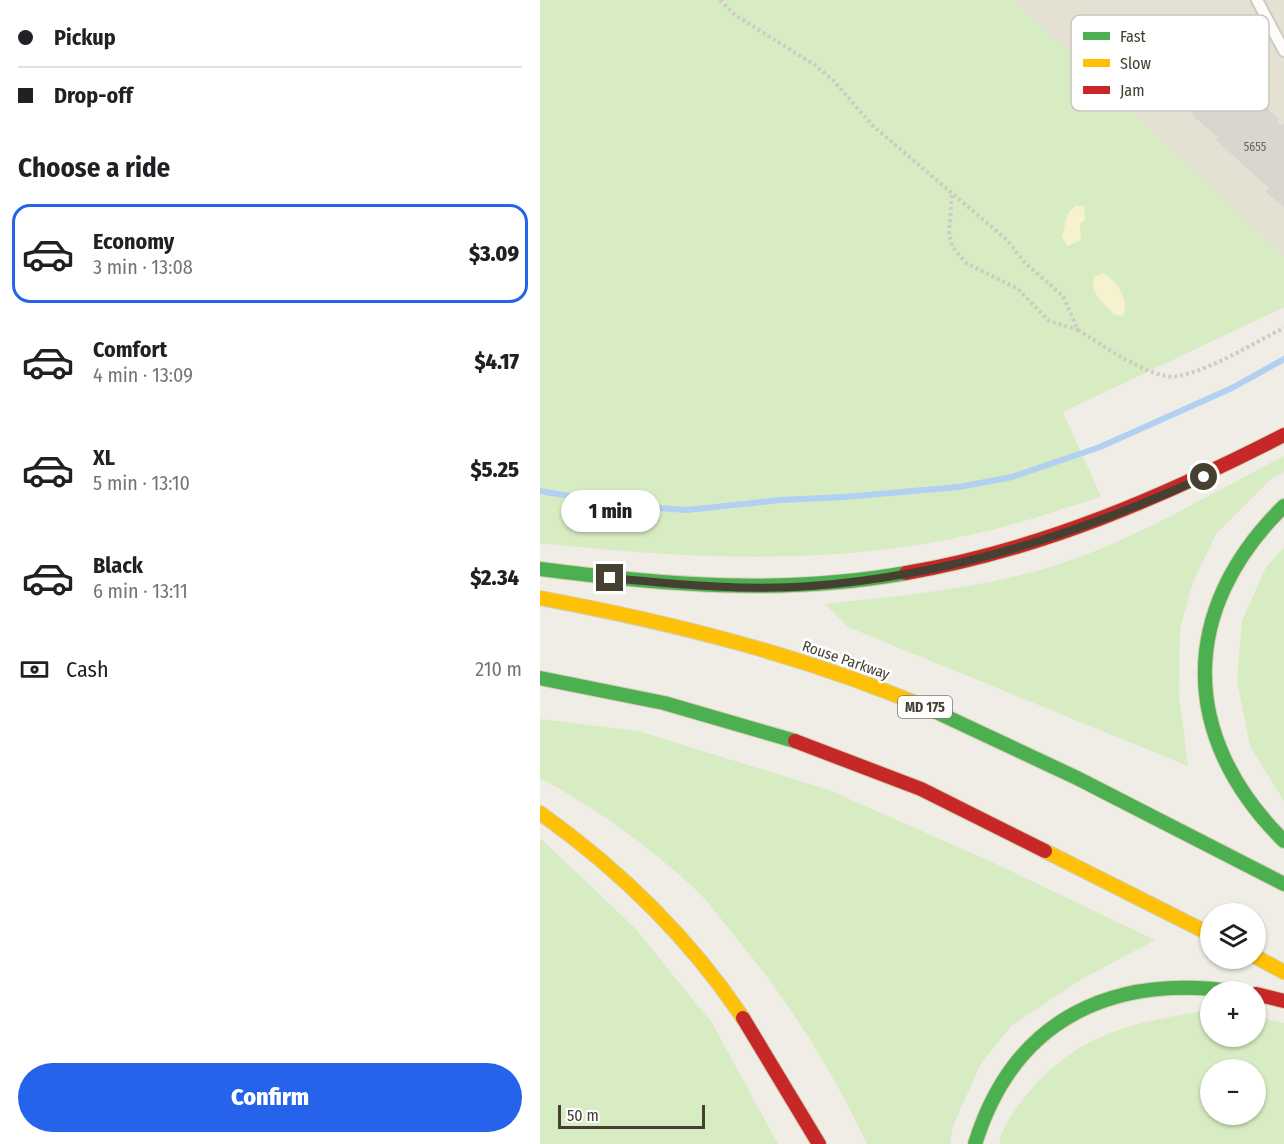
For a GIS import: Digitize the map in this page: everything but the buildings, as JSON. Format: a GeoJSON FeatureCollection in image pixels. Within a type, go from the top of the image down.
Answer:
{"type":"FeatureCollection","features":[{"type":"Feature","properties":{"kind":"main road"},"geometry":{"type":"LineString","coordinates":[[540,569],[642,581],[758,587],[841,582],[933,568],[1009,551],[1085,527],[1204,477],[1284,435]]}},
{"type":"Feature","properties":{"kind":"main road"},"geometry":{"type":"LineString","coordinates":[[1284,506],[1250,541],[1232,566],[1217,600],[1208,632],[1205,663],[1211,723],[1220,752],[1249,803],[1284,841]]}},
{"type":"Feature","properties":{"kind":"main road","name":"Rouse Parkway"},"geometry":{"type":"LineString","coordinates":[[540,598],[684,628],[770,652],[862,682],[945,715],[1055,767],[1284,884]]}},
{"type":"Feature","properties":{"kind":"main road"},"geometry":{"type":"LineString","coordinates":[[540,678],[664,703],[749,726],[839,756],[931,794],[1200,929]]}},
{"type":"Feature","properties":{"kind":"main road"},"geometry":{"type":"LineString","coordinates":[[540,813],[586,845],[674,926],[718,980],[760,1038],[819,1144]]}},
{"type":"Feature","properties":{"kind":"main road"},"geometry":{"type":"LineString","coordinates":[[1266,962],[1284,972]]}},
{"type":"Feature","properties":{"kind":"main road"},"geometry":{"type":"LineString","coordinates":[[975,1144],[996,1093],[1018,1061],[1046,1034],[1080,1011],[1109,997],[1139,990],[1180,986],[1200,988]]}},
{"type":"Feature","properties":{"kind":"main road"},"geometry":{"type":"LineString","coordinates":[[1266,996],[1284,1001]]}},
{"type":"Feature","properties":{"kind":"lane"},"geometry":{"type":"LineString","coordinates":[[1257,0],[1265,15]]}},
{"type":"Feature","properties":{"kind":"lane"},"geometry":{"type":"LineString","coordinates":[[1269,23],[1284,51]]}},
{"type":"Feature","properties":{"kind":"path"},"geometry":{"type":"LineString","coordinates":[[720,0],[735,15],[813,64],[832,80],[873,126],[1007,240],[1024,262],[1063,296],[1078,330]]}},
{"type":"Feature","properties":{"kind":"path"},"geometry":{"type":"LineString","coordinates":[[952,193],[949,234],[952,246],[966,263],[1018,289],[1049,321],[1078,330],[1156,373],[1177,376],[1226,357],[1284,328]]}},
{"type":"Feature","properties":{"kind":"shaded area"},"geometry":{"type":"Polygon","coordinates":[[[1014,0],[1284,0],[1284,257],[1131,111],[1269,111],[1269,15],[1071,15],[1071,54],[1014,0]]]}},
{"type":"Feature","properties":{"kind":"green space"},"geometry":{"type":"Polygon","coordinates":[[[540,0],[1014,0],[1071,54],[1071,111],[1131,111],[1284,257],[1284,307],[1063,412],[1101,497],[979,533],[925,544],[870,551],[760,557],[705,556],[540,543],[540,0]]]}},
{"type":"Feature","properties":{"kind":"green space"},"geometry":{"type":"Polygon","coordinates":[[[1284,456],[1284,472],[1271,479],[1216,534],[1193,582],[1180,629],[1179,695],[1188,766],[848,627],[825,604],[931,592],[984,583],[1069,561],[1163,520],[1284,456]]]}},
{"type":"Feature","properties":{"kind":"green space"},"geometry":{"type":"Polygon","coordinates":[[[1284,548],[1284,801],[1250,746],[1237,681],[1242,621],[1266,567],[1284,548]]]}},
{"type":"Feature","properties":{"kind":"green space"},"geometry":{"type":"Polygon","coordinates":[[[540,719],[638,731],[829,790],[994,863],[1155,940],[1082,979],[1011,1026],[980,1065],[953,1126],[950,1144],[867,1144],[807,1034],[772,983],[707,902],[662,860],[623,830],[540,778],[540,719]]]}},
{"type":"Feature","properties":{"kind":"green space"},"geometry":{"type":"Polygon","coordinates":[[[540,838],[635,928],[712,1023],[778,1144],[540,1144],[540,838]]]}},
{"type":"Feature","properties":{"kind":"green space"},"geometry":{"type":"Polygon","coordinates":[[[1200,1012],[1200,1047],[1266,1047],[1266,1019],[1284,1023],[1284,1144],[999,1144],[1006,1125],[1025,1097],[1044,1075],[1064,1058],[1108,1034],[1156,1020],[1200,1012]]]}},
{"type":"Feature","properties":{"kind":"sand"},"geometry":{"type":"Polygon","coordinates":[[[1075,206],[1084,206],[1085,219],[1080,224],[1081,240],[1067,246],[1062,236],[1068,213],[1075,206]]]}},
{"type":"Feature","properties":{"kind":"sand"},"geometry":{"type":"Polygon","coordinates":[[[1103,273],[1121,292],[1125,304],[1123,316],[1114,315],[1096,293],[1094,277],[1103,273]]]}},
{"type":"Feature","properties":{"kind":"waterway"},"geometry":{"type":"LineString","coordinates":[[540,491],[629,506],[687,510],[780,500],[959,487],[1012,477],[1100,447],[1232,388],[1284,359]]}},
{"type":"Feature","properties":{"kind":"traffic: fast"},"geometry":{"type":"LineString","coordinates":[[1284,506],[1249,546],[1225,588],[1210,630],[1205,673],[1210,717],[1225,759],[1250,801],[1284,841]]}},
{"type":"Feature","properties":{"kind":"traffic: fast"},"geometry":{"type":"LineString","coordinates":[[540,569],[677,583],[769,586],[860,580],[906,573]]}},
{"type":"Feature","properties":{"kind":"traffic: fast"},"geometry":{"type":"LineString","coordinates":[[540,678],[664,703],[795,741]]}},
{"type":"Feature","properties":{"kind":"traffic: fast"},"geometry":{"type":"LineString","coordinates":[[932,710],[1077,778],[1284,884]]}},
{"type":"Feature","properties":{"kind":"traffic: fast"},"geometry":{"type":"LineString","coordinates":[[975,1144],[992,1101],[1015,1064],[1042,1036],[1074,1014],[1110,999],[1150,990],[1200,989]]}},
{"type":"Feature","properties":{"kind":"traffic: slow"},"geometry":{"type":"LineString","coordinates":[[540,598],[640,618],[739,643],[836,673],[932,710]]}},
{"type":"Feature","properties":{"kind":"traffic: slow"},"geometry":{"type":"LineString","coordinates":[[540,813],[598,858],[651,906],[699,959],[743,1018]]}},
{"type":"Feature","properties":{"kind":"traffic: slow"},"geometry":{"type":"LineString","coordinates":[[1045,851],[1200,929]]}},
{"type":"Feature","properties":{"kind":"traffic: slow"},"geometry":{"type":"LineString","coordinates":[[1266,962],[1284,972]]}},
{"type":"Feature","properties":{"kind":"traffic: jam"},"geometry":{"type":"LineString","coordinates":[[906,573],[1005,550],[1100,519],[1147,500],[1284,435]]}},
{"type":"Feature","properties":{"kind":"traffic: jam"},"geometry":{"type":"LineString","coordinates":[[795,741],[921,789],[1045,851]]}},
{"type":"Feature","properties":{"kind":"traffic: jam"},"geometry":{"type":"LineString","coordinates":[[1266,996],[1284,1001]]}},
{"type":"Feature","properties":{"kind":"traffic: jam"},"geometry":{"type":"LineString","coordinates":[[743,1018],[819,1144]]}},
{"type":"Feature","properties":{"kind":"route"},"geometry":{"type":"LineString","coordinates":[[610,578],[758,587],[810,586],[872,579],[1009,551],[1074,531],[1140,506],[1204,477]]}}]}
